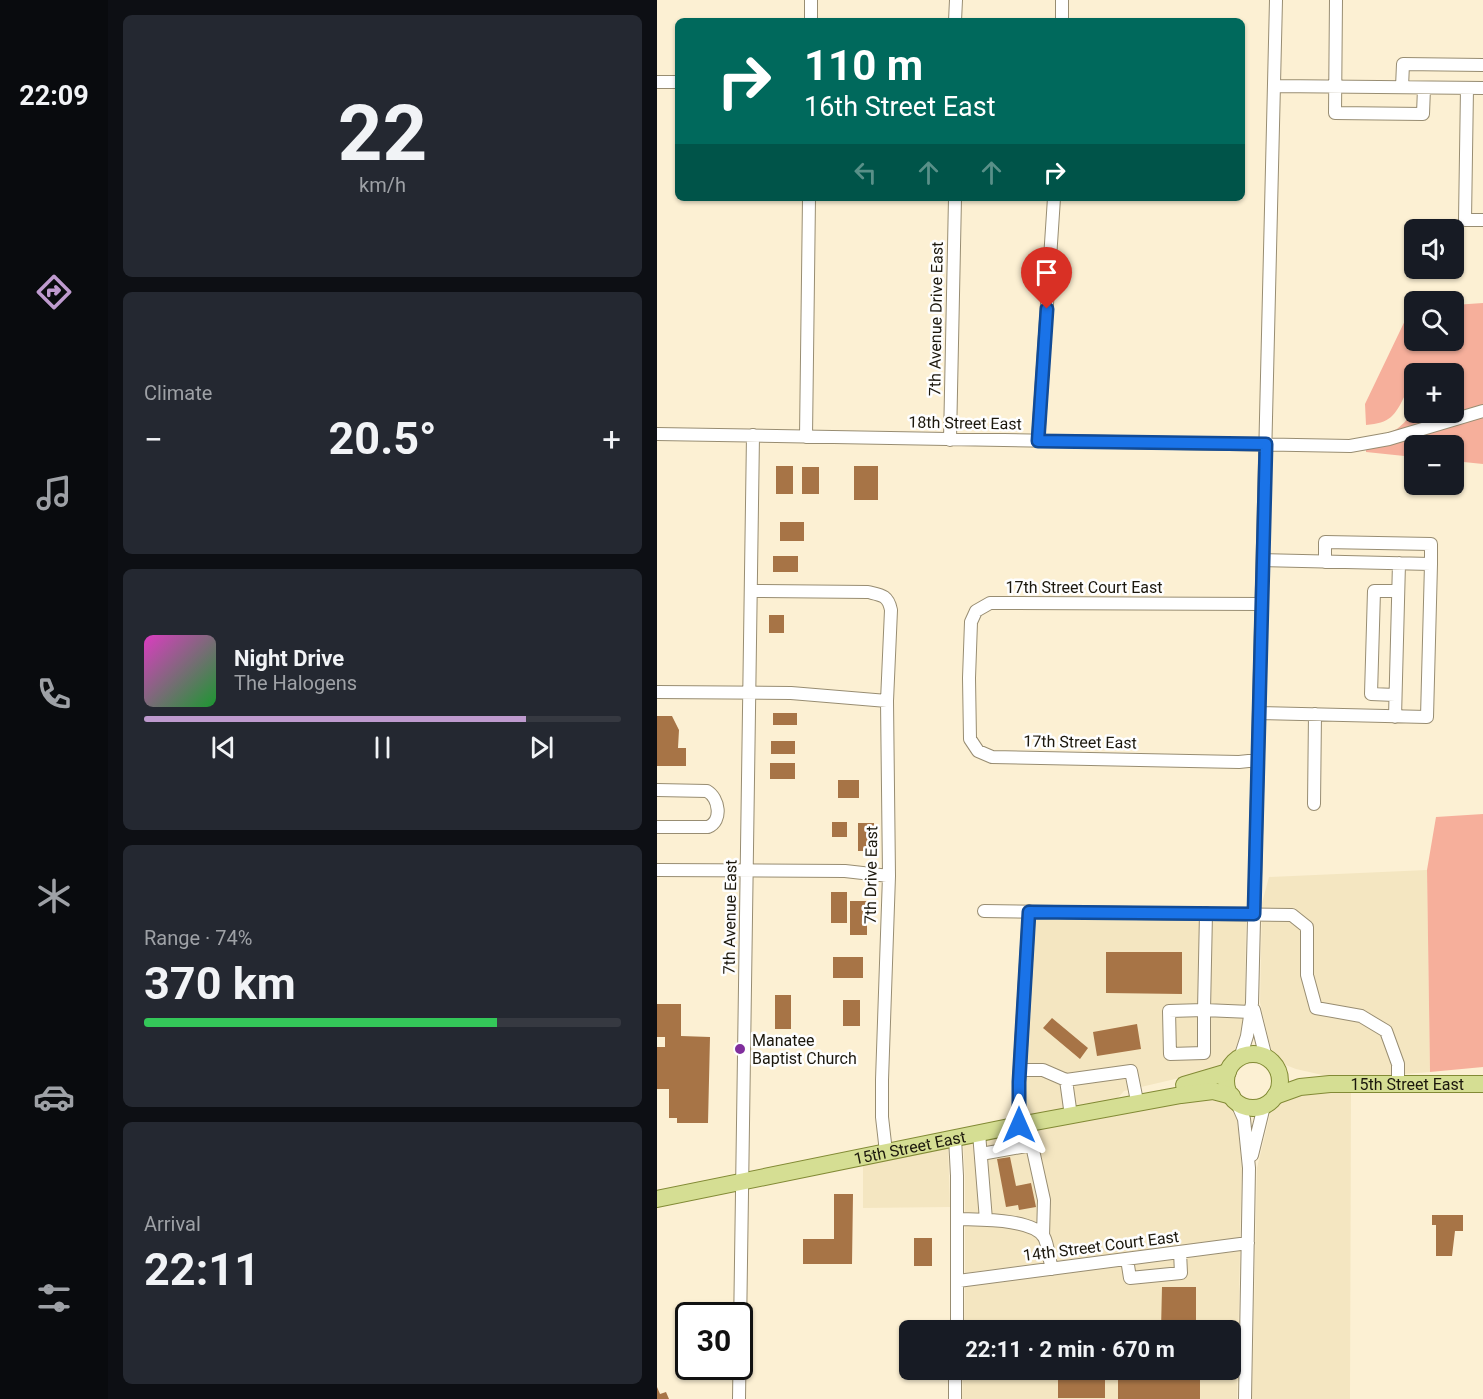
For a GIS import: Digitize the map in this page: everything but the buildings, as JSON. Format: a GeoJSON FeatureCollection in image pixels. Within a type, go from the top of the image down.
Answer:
{"type":"FeatureCollection","features":[{"type":"Feature","properties":{"kind":"main road"},"geometry":{"type":"LineString","coordinates":[[1120,1107],[1213,1091],[1235,1099],[1250,1108],[1270,1101],[1280,1083],[1272,1063],[1251,1054],[1240,1058],[1228,1072],[1227,1084],[1235,1099]]}},
{"type":"Feature","properties":{"kind":"main road","name":"15th Street East"},"geometry":{"type":"LineString","coordinates":[[1272,1063],[1293,1076],[1330,1084]]}},
{"type":"Feature","properties":{"kind":"main road","name":"15th Street East"},"geometry":{"type":"LineString","coordinates":[[657,1199],[1023,1124],[1120,1107],[1126,1098],[1228,1072]]}},
{"type":"Feature","properties":{"kind":"main road","name":"15th Street East"},"geometry":{"type":"LineString","coordinates":[[1270,1101],[1300,1087],[1330,1084],[1483,1084]]}},
{"type":"Feature","properties":{"kind":"street"},"geometry":{"type":"LineString","coordinates":[[811,0],[811,18]]}},
{"type":"Feature","properties":{"kind":"street"},"geometry":{"type":"LineString","coordinates":[[955,18],[956,0]]}},
{"type":"Feature","properties":{"kind":"street"},"geometry":{"type":"LineString","coordinates":[[1062,0],[1062,18]]}},
{"type":"Feature","properties":{"kind":"street"},"geometry":{"type":"LineString","coordinates":[[1240,1058],[1248,1036],[1252,1008],[1276,0]]}},
{"type":"Feature","properties":{"kind":"street"},"geometry":{"type":"LineString","coordinates":[[1336,0],[1335,113],[1423,114],[1424,87]]}},
{"type":"Feature","properties":{"kind":"street"},"geometry":{"type":"LineString","coordinates":[[1402,87],[1403,64],[1483,65]]}},
{"type":"Feature","properties":{"kind":"street"},"geometry":{"type":"LineString","coordinates":[[657,82],[675,82]]}},
{"type":"Feature","properties":{"kind":"street"},"geometry":{"type":"LineString","coordinates":[[1274,86],[1483,88]]}},
{"type":"Feature","properties":{"kind":"street"},"geometry":{"type":"LineString","coordinates":[[1467,88],[1465,220],[1483,219]]}},
{"type":"Feature","properties":{"kind":"street"},"geometry":{"type":"LineString","coordinates":[[806,437],[809,201]]}},
{"type":"Feature","properties":{"kind":"street","name":"7th Avenue Drive East"},"geometry":{"type":"LineString","coordinates":[[950,440],[955,201]]}},
{"type":"Feature","properties":{"kind":"street"},"geometry":{"type":"LineString","coordinates":[[1038,441],[1054,201]]}},
{"type":"Feature","properties":{"kind":"street","name":"18th Street East"},"geometry":{"type":"LineString","coordinates":[[657,434],[1350,446],[1389,439],[1483,411]]}},
{"type":"Feature","properties":{"kind":"street","name":"7th Avenue East"},"geometry":{"type":"LineString","coordinates":[[739,1399],[753,435]]}},
{"type":"Feature","properties":{"kind":"street"},"geometry":{"type":"LineString","coordinates":[[1259,713],[1427,717],[1431,544],[1325,542],[1325,562]]}},
{"type":"Feature","properties":{"kind":"street"},"geometry":{"type":"LineString","coordinates":[[1263,560],[1431,564]]}},
{"type":"Feature","properties":{"kind":"street"},"geometry":{"type":"LineString","coordinates":[[1395,717],[1399,563]]}},
{"type":"Feature","properties":{"kind":"street","name":"7th Drive East"},"geometry":{"type":"LineString","coordinates":[[751,591],[868,592],[887,598],[891,610],[887,701],[889,876],[882,1080],[882,1117],[886,1152]]}},
{"type":"Feature","properties":{"kind":"street"},"geometry":{"type":"LineString","coordinates":[[1395,695],[1371,694],[1374,591],[1398,591]]}},
{"type":"Feature","properties":{"kind":"street","name":"17th Street Court East"},"geometry":{"type":"LineString","coordinates":[[969,678],[971,622],[976,611],[990,603],[1262,604]]}},
{"type":"Feature","properties":{"kind":"street","name":"17th Street East"},"geometry":{"type":"LineString","coordinates":[[969,678],[970,739],[982,754],[991,757],[1227,762],[1258,760]]}},
{"type":"Feature","properties":{"kind":"street"},"geometry":{"type":"LineString","coordinates":[[657,692],[791,693],[887,701]]}},
{"type":"Feature","properties":{"kind":"street"},"geometry":{"type":"LineString","coordinates":[[1314,804],[1315,714]]}},
{"type":"Feature","properties":{"kind":"street"},"geometry":{"type":"LineString","coordinates":[[657,790],[707,791],[714,795],[717,802],[717,820],[714,825],[657,827]]}},
{"type":"Feature","properties":{"kind":"street"},"geometry":{"type":"LineString","coordinates":[[657,870],[845,872],[889,876]]}},
{"type":"Feature","properties":{"kind":"street"},"geometry":{"type":"LineString","coordinates":[[984,911],[1292,915],[1307,927],[1307,975],[1316,1008],[1361,1016],[1386,1030],[1398,1064],[1398,1083]]}},
{"type":"Feature","properties":{"kind":"street"},"geometry":{"type":"LineString","coordinates":[[1029,912],[1020,1070],[1023,1124],[1032,1145],[1044,1200],[1043,1236],[1052,1269]]}},
{"type":"Feature","properties":{"kind":"street"},"geometry":{"type":"LineString","coordinates":[[1206,913],[1204,1010],[1205,1053],[1170,1054],[1169,1011],[1204,1010],[1252,1008]]}},
{"type":"Feature","properties":{"kind":"street"},"geometry":{"type":"LineString","coordinates":[[1252,1008],[1272,1063]]}},
{"type":"Feature","properties":{"kind":"street"},"geometry":{"type":"LineString","coordinates":[[1020,1070],[1043,1070],[1066,1080],[1131,1071],[1136,1095]]}},
{"type":"Feature","properties":{"kind":"street"},"geometry":{"type":"LineString","coordinates":[[1066,1080],[1071,1116]]}},
{"type":"Feature","properties":{"kind":"street"},"geometry":{"type":"LineString","coordinates":[[1235,1099],[1244,1119],[1249,1168],[1245,1399]]}},
{"type":"Feature","properties":{"kind":"street"},"geometry":{"type":"LineString","coordinates":[[1249,1168],[1270,1101]]}},
{"type":"Feature","properties":{"kind":"street"},"geometry":{"type":"LineString","coordinates":[[979,1133],[986,1220]]}},
{"type":"Feature","properties":{"kind":"street"},"geometry":{"type":"LineString","coordinates":[[955,1138],[958,1219],[957,1320]]}},
{"type":"Feature","properties":{"kind":"street"},"geometry":{"type":"LineString","coordinates":[[981,1154],[1032,1145]]}},
{"type":"Feature","properties":{"kind":"street"},"geometry":{"type":"LineString","coordinates":[[958,1219],[1008,1221],[1034,1229],[1043,1236]]}},
{"type":"Feature","properties":{"kind":"street","name":"14th Street Court East"},"geometry":{"type":"LineString","coordinates":[[958,1281],[1248,1244]]}},
{"type":"Feature","properties":{"kind":"street"},"geometry":{"type":"LineString","coordinates":[[1127,1259],[1130,1278],[1181,1273],[1180,1252]]}},
{"type":"Feature","properties":{"kind":"street"},"geometry":{"type":"LineString","coordinates":[[955,1380],[955,1399]]}},
{"type":"Feature","properties":{"kind":"shaded area"},"geometry":{"type":"Polygon","coordinates":[[[1483,303],[1483,464],[1464,462],[1464,435],[1404,435],[1404,456],[1366,452],[1366,439],[1395,430],[1404,423],[1464,423],[1464,363],[1404,363],[1404,397],[1395,413],[1386,420],[1366,425],[1365,404],[1404,323],[1404,351],[1464,351],[1464,304],[1483,303]]]}},
{"type":"Feature","properties":{"kind":"shaded area"},"geometry":{"type":"Polygon","coordinates":[[[1483,814],[1483,1067],[1430,1072],[1427,870],[1436,817],[1483,814]]]}},
{"type":"Feature","properties":{"kind":"shaded area"},"geometry":{"type":"Polygon","coordinates":[[[1427,870],[1430,1072],[1331,1077],[1283,1064],[1272,1053],[1260,1003],[1262,903],[1269,877],[1427,870]]]}},
{"type":"Feature","properties":{"kind":"shaded area"},"geometry":{"type":"Polygon","coordinates":[[[1036,918],[1246,921],[1245,1004],[1241,1032],[1234,1053],[1230,1055],[1222,1068],[1124,1091],[1115,1101],[1026,1117],[1036,918]]]}},
{"type":"Feature","properties":{"kind":"shaded area"},"geometry":{"type":"Polygon","coordinates":[[[1351,1090],[1350,1399],[1252,1399],[1257,1168],[1271,1110],[1281,1101],[1303,1093],[1351,1090]]]}},
{"type":"Feature","properties":{"kind":"shaded area"},"geometry":{"type":"Polygon","coordinates":[[[1213,1097],[1226,1102],[1237,1120],[1242,1167],[1240,1238],[965,1273],[963,1143],[1213,1097]]]}},
{"type":"Feature","properties":{"kind":"shaded area"},"geometry":{"type":"Polygon","coordinates":[[[948,1146],[950,1207],[863,1208],[863,1164],[948,1146]]]}},
{"type":"Feature","properties":{"kind":"shaded area"},"geometry":{"type":"Polygon","coordinates":[[[1240,1251],[1239,1320],[964,1320],[965,1286],[1240,1251]]]}},
{"type":"Feature","properties":{"kind":"shaded area"},"geometry":{"type":"Polygon","coordinates":[[[963,1380],[1237,1380],[1237,1399],[962,1399],[963,1380]]]}},
{"type":"Feature","properties":{"kind":"place","name":"Manatee Baptist Church"},"geometry":{"type":"Point","coordinates":[740,1049]}},
{"type":"Feature","properties":{"kind":"route"},"geometry":{"type":"LineString","coordinates":[[1019,1125],[1019,1082],[1029,912],[1254,914],[1266,444],[1038,441],[1047,309]]}}]}
